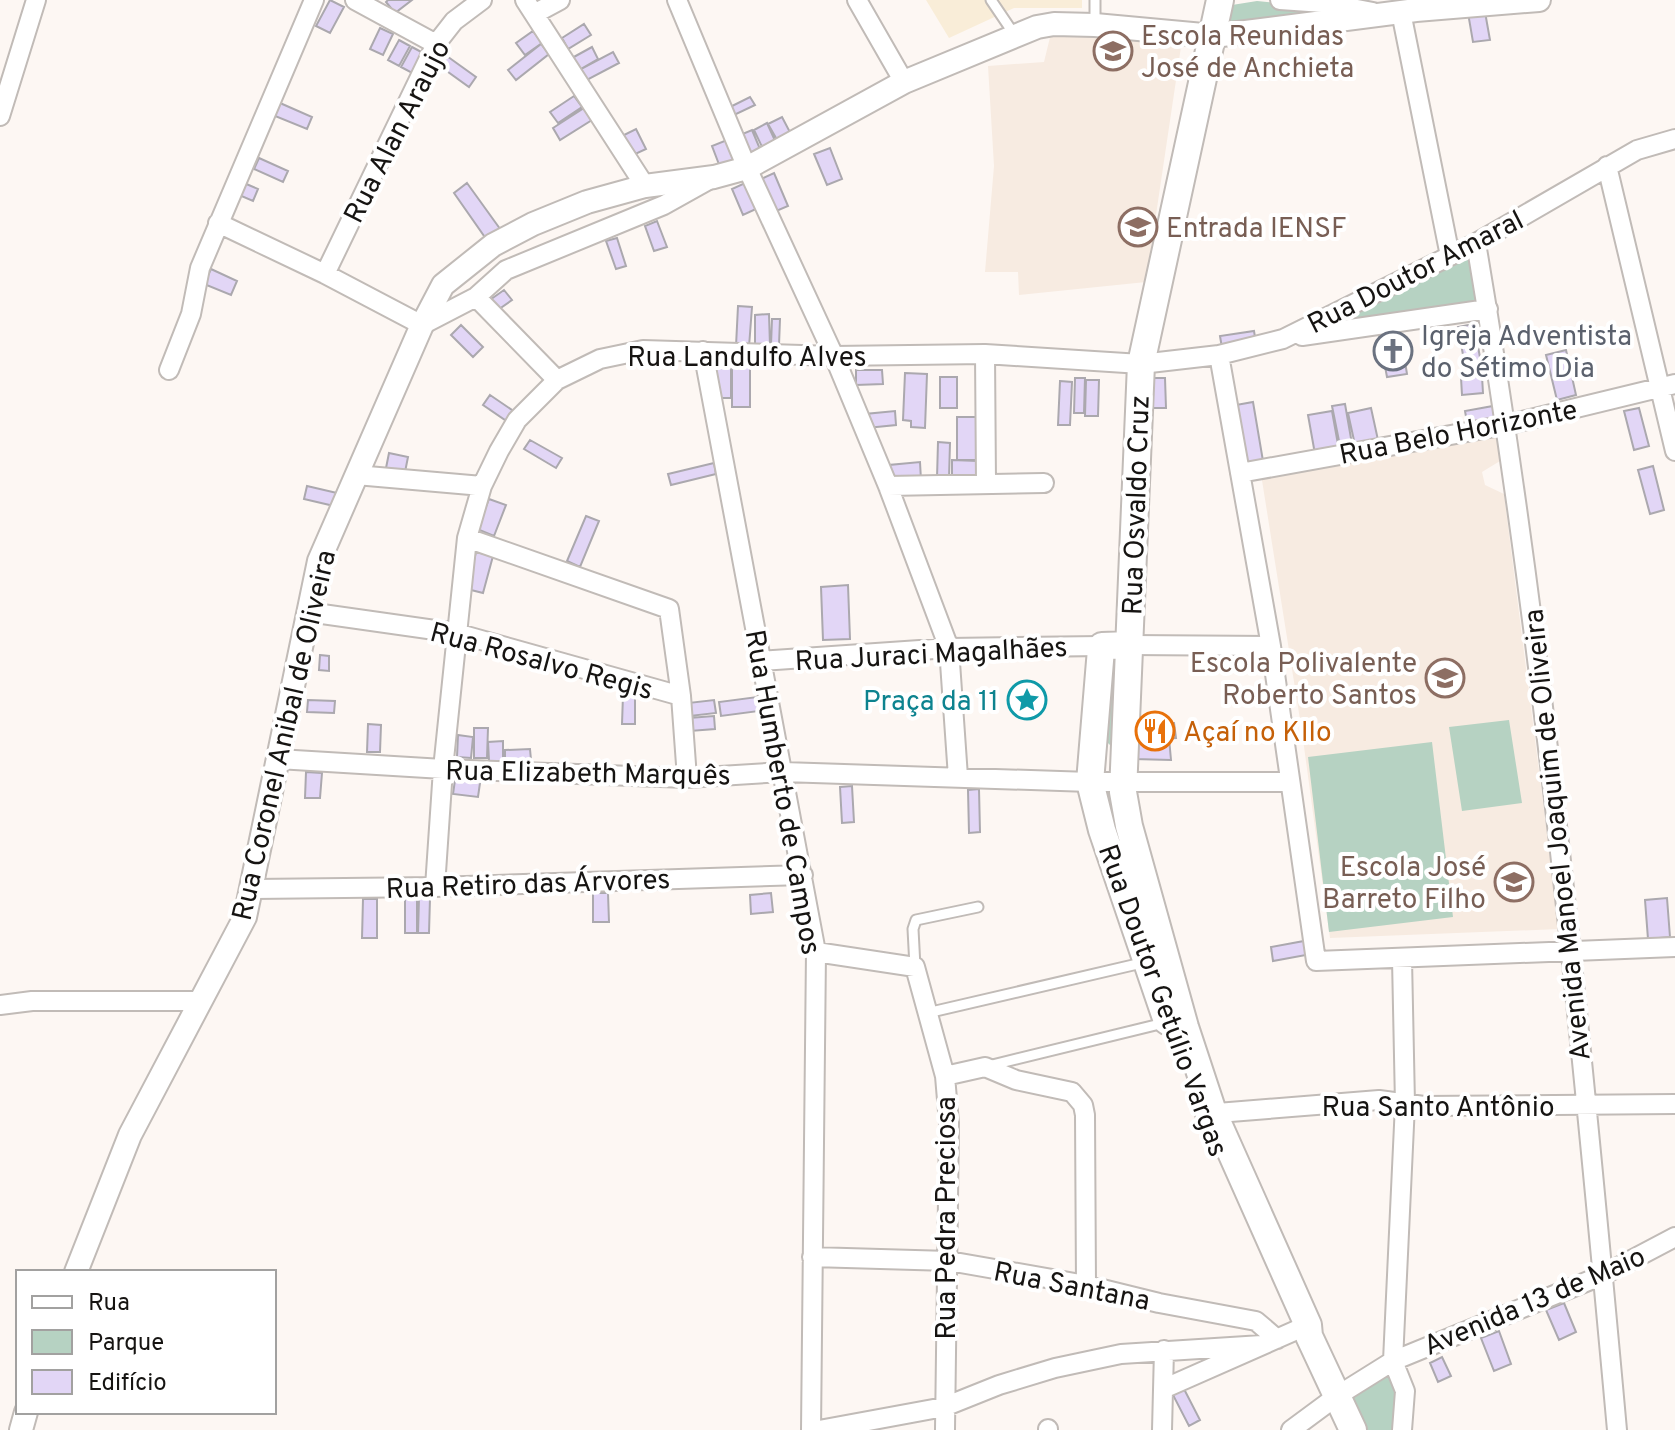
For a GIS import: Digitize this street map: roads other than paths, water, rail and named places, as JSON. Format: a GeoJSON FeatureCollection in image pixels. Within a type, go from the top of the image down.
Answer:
{"type":"FeatureCollection","features":[{"type":"Feature","properties":{"kind":"main road","name":"Rua Osvaldo Cruz"},"geometry":{"type":"LineString","coordinates":[[1129,650],[1141,364],[1220,0]]}},
{"type":"Feature","properties":{"kind":"main road"},"geometry":{"type":"LineString","coordinates":[[1101,651],[1129,650]]}},
{"type":"Feature","properties":{"kind":"main road","name":"Rua Doutor Getúlio Vargas"},"geometry":{"type":"LineString","coordinates":[[1129,650],[1123,754],[1129,826],[1208,1113]]}},
{"type":"Feature","properties":{"kind":"main road","name":"Rua Doutor Getúlio Vargas"},"geometry":{"type":"LineString","coordinates":[[1101,651],[1090,782],[1102,830],[1168,1022],[1208,1113],[1291,1335],[1337,1396],[1353,1430]]}},
{"type":"Feature","properties":{"kind":"main road"},"geometry":{"type":"LineString","coordinates":[[1094,752],[1123,754]]}},
{"type":"Feature","properties":{"kind":"street"},"geometry":{"type":"LineString","coordinates":[[0,116],[36,0]]}},
{"type":"Feature","properties":{"kind":"street"},"geometry":{"type":"LineString","coordinates":[[169,370],[191,314],[200,268],[314,0]]}},
{"type":"Feature","properties":{"kind":"street"},"geometry":{"type":"LineString","coordinates":[[355,0],[436,44]]}},
{"type":"Feature","properties":{"kind":"street","name":"Rua Alan Araujo"},"geometry":{"type":"LineString","coordinates":[[325,274],[436,44],[454,21],[482,0]]}},
{"type":"Feature","properties":{"kind":"street"},"geometry":{"type":"LineString","coordinates":[[560,0],[529,7],[645,186]]}},
{"type":"Feature","properties":{"kind":"street"},"geometry":{"type":"LineString","coordinates":[[677,0],[747,168],[834,356],[888,486],[949,648],[958,777]]}},
{"type":"Feature","properties":{"kind":"street"},"geometry":{"type":"LineString","coordinates":[[857,0],[904,82]]}},
{"type":"Feature","properties":{"kind":"street"},"geometry":{"type":"LineString","coordinates":[[1280,0],[1408,9],[1450,256]]}},
{"type":"Feature","properties":{"kind":"street","name":"Rua Coronel Anibal de Oliveira"},"geometry":{"type":"LineString","coordinates":[[77,1270],[130,1135],[245,917],[319,561],[422,325],[443,285],[493,245],[533,224],[587,202],[645,186],[714,177],[747,168],[904,82],[1014,34],[1054,24],[1214,36],[1408,9],[1539,0]]}},
{"type":"Feature","properties":{"kind":"street","name":"Rua Doutor Amaral"},"geometry":{"type":"LineString","coordinates":[[1141,364],[1219,355],[1283,339],[1476,243],[1637,150],[1675,139]]}},
{"type":"Feature","properties":{"kind":"street"},"geometry":{"type":"LineString","coordinates":[[1607,166],[1667,386],[1675,451]]}},
{"type":"Feature","properties":{"kind":"street","name":"Rua Coronel Anibal de Oliveira"},"geometry":{"type":"LineString","coordinates":[[422,325],[476,297],[506,270],[664,205],[714,177]]}},
{"type":"Feature","properties":{"kind":"street"},"geometry":{"type":"LineString","coordinates":[[218,223],[422,325]]}},
{"type":"Feature","properties":{"kind":"street","name":"Avenida Manoel Joaquim de Oliveira"},"geometry":{"type":"LineString","coordinates":[[1476,243],[1506,425],[1571,953],[1617,1430]]}},
{"type":"Feature","properties":{"kind":"street"},"geometry":{"type":"LineString","coordinates":[[476,297],[557,380]]}},
{"type":"Feature","properties":{"kind":"street"},"geometry":{"type":"LineString","coordinates":[[1283,339],[1488,309]]}},
{"type":"Feature","properties":{"kind":"street","name":"Rua Landulfo Alves"},"geometry":{"type":"LineString","coordinates":[[435,887],[443,769],[467,538],[482,486],[517,420],[557,380],[600,359],[643,350],[834,356],[985,354],[1141,364]]}},
{"type":"Feature","properties":{"kind":"street","name":"Rua Humberto de Campos"},"geometry":{"type":"LineString","coordinates":[[703,351],[816,952],[811,1430]]}},
{"type":"Feature","properties":{"kind":"street"},"geometry":{"type":"LineString","coordinates":[[985,354],[986,483]]}},
{"type":"Feature","properties":{"kind":"street"},"geometry":{"type":"LineString","coordinates":[[1219,355],[1271,646],[1316,961],[1675,947]]}},
{"type":"Feature","properties":{"kind":"street","name":"Rua Belo Horizonte"},"geometry":{"type":"LineString","coordinates":[[1240,473],[1506,425],[1667,386]]}},
{"type":"Feature","properties":{"kind":"street"},"geometry":{"type":"LineString","coordinates":[[356,475],[482,486]]}},
{"type":"Feature","properties":{"kind":"street"},"geometry":{"type":"LineString","coordinates":[[888,486],[1044,483]]}},
{"type":"Feature","properties":{"kind":"street"},"geometry":{"type":"LineString","coordinates":[[467,538],[669,609],[681,696],[687,778]]}},
{"type":"Feature","properties":{"kind":"street","name":"Rua Rosalvo Regis"},"geometry":{"type":"LineString","coordinates":[[308,612],[456,633],[681,696]]}},
{"type":"Feature","properties":{"kind":"street"},"geometry":{"type":"LineString","coordinates":[[1129,650],[1271,646]]}},
{"type":"Feature","properties":{"kind":"street","name":"Rua Juraci Magalhães"},"geometry":{"type":"LineString","coordinates":[[760,661],[949,648],[1101,651]]}},
{"type":"Feature","properties":{"kind":"street","name":"Rua Elizabeth Marquês"},"geometry":{"type":"LineString","coordinates":[[278,759],[687,778],[783,772],[1090,782],[1290,782]]}},
{"type":"Feature","properties":{"kind":"street","name":"Rua Retiro das Árvores"},"geometry":{"type":"LineString","coordinates":[[253,889],[435,887],[803,875]]}},
{"type":"Feature","properties":{"kind":"street"},"geometry":{"type":"LineString","coordinates":[[816,952],[915,967]]}},
{"type":"Feature","properties":{"kind":"street"},"geometry":{"type":"LineString","coordinates":[[1402,959],[1405,1104],[1393,1361],[1405,1391],[1402,1430]]}},
{"type":"Feature","properties":{"kind":"street","name":"Rua Pedra Preciosa"},"geometry":{"type":"LineString","coordinates":[[915,967],[945,1076],[949,1123],[945,1430]]}},
{"type":"Feature","properties":{"kind":"street"},"geometry":{"type":"LineString","coordinates":[[0,1005],[32,1001],[201,1001]]}},
{"type":"Feature","properties":{"kind":"street"},"geometry":{"type":"LineString","coordinates":[[945,1076],[985,1067],[1016,1080],[1065,1089],[1078,1097],[1085,1115],[1086,1285]]}},
{"type":"Feature","properties":{"kind":"street","name":"Rua Santo Antônio"},"geometry":{"type":"LineString","coordinates":[[1208,1113],[1379,1100],[1424,1106],[1675,1104]]}},
{"type":"Feature","properties":{"kind":"street","name":"Avenida 13 de Maio"},"geometry":{"type":"LineString","coordinates":[[1291,1430],[1393,1361],[1603,1275],[1675,1237]]}},
{"type":"Feature","properties":{"kind":"street","name":"Rua Santana"},"geometry":{"type":"LineString","coordinates":[[812,1257],[949,1261],[1086,1285],[1159,1303],[1256,1321],[1291,1335]]}},
{"type":"Feature","properties":{"kind":"street"},"geometry":{"type":"LineString","coordinates":[[819,1430],[944,1407],[999,1385],[1055,1368],[1121,1354],[1291,1335]]}},
{"type":"Feature","properties":{"kind":"street"},"geometry":{"type":"LineString","coordinates":[[1163,1389],[1291,1335]]}},
{"type":"Feature","properties":{"kind":"street"},"geometry":{"type":"LineString","coordinates":[[1162,1430],[1164,1350]]}},
{"type":"Feature","properties":{"kind":"lane"},"geometry":{"type":"LineString","coordinates":[[991,0],[1014,34]]}},
{"type":"Feature","properties":{"kind":"lane"},"geometry":{"type":"LineString","coordinates":[[1095,0],[1095,25]]}},
{"type":"Feature","properties":{"kind":"lane"},"geometry":{"type":"LineString","coordinates":[[915,967],[913,929],[916,920],[978,907]]}},
{"type":"Feature","properties":{"kind":"lane"},"geometry":{"type":"LineString","coordinates":[[927,1013],[1147,962]]}},
{"type":"Feature","properties":{"kind":"lane"},"geometry":{"type":"LineString","coordinates":[[985,1067],[1168,1022]]}},
{"type":"Feature","properties":{"kind":"place","name":"Escola Reunidas José de Anchieta"},"geometry":{"type":"Point","coordinates":[1113,51]}},
{"type":"Feature","properties":{"kind":"place","name":"Entrada IENSF"},"geometry":{"type":"Point","coordinates":[1138,227]}},
{"type":"Feature","properties":{"kind":"place","name":"Igreja Adventista do Sétimo Dia"},"geometry":{"type":"Point","coordinates":[1393,351]}},
{"type":"Feature","properties":{"kind":"place","name":"Escola Polivalente Roberto Santos"},"geometry":{"type":"Point","coordinates":[1445,678]}},
{"type":"Feature","properties":{"kind":"place","name":"Praça da 11"},"geometry":{"type":"Point","coordinates":[1027,700]}},
{"type":"Feature","properties":{"kind":"place","name":"Açaí no KIlo"},"geometry":{"type":"Point","coordinates":[1155,731]}},
{"type":"Feature","properties":{"kind":"place","name":"Escola José Barreto Filho"},"geometry":{"type":"Point","coordinates":[1514,882]}}]}
